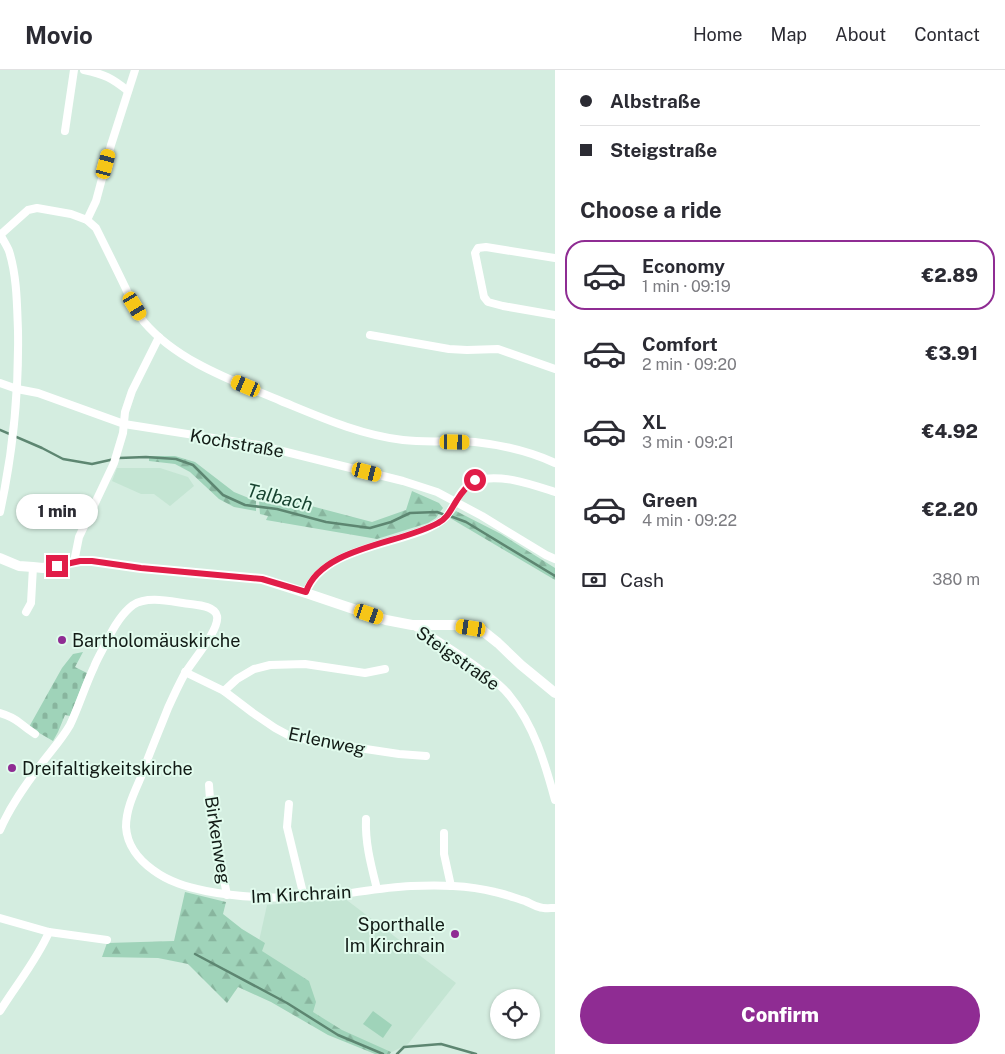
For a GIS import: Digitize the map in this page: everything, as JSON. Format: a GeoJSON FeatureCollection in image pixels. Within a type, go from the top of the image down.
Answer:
{"type":"FeatureCollection","features":[{"type":"Feature","properties":{"kind":"street"},"geometry":{"type":"LineString","coordinates":[[65,131],[74,70]]}},
{"type":"Feature","properties":{"kind":"street"},"geometry":{"type":"LineString","coordinates":[[84,70],[113,79],[128,91]]}},
{"type":"Feature","properties":{"kind":"street"},"geometry":{"type":"LineString","coordinates":[[87,220],[96,201],[111,145],[135,70]]}},
{"type":"Feature","properties":{"kind":"street"},"geometry":{"type":"LineString","coordinates":[[0,512],[14,428],[17,389],[17,303],[13,269],[8,251],[0,235],[28,210],[37,208],[71,214],[87,220],[96,228],[144,321],[160,337],[186,357],[214,373],[327,420],[367,434],[416,442],[475,442],[512,449],[545,458],[555,463]]}},
{"type":"Feature","properties":{"kind":"street"},"geometry":{"type":"LineString","coordinates":[[555,258],[486,247],[478,248],[475,256],[484,297],[488,302],[555,315]]}},
{"type":"Feature","properties":{"kind":"street"},"geometry":{"type":"LineString","coordinates":[[370,335],[449,349],[498,349],[555,369]]}},
{"type":"Feature","properties":{"kind":"street"},"geometry":{"type":"LineString","coordinates":[[74,562],[79,538],[114,463],[123,433],[125,412],[132,391],[160,337]]}},
{"type":"Feature","properties":{"kind":"street","name":"Kochstraße"},"geometry":{"type":"LineString","coordinates":[[0,383],[38,393],[124,424],[258,445],[403,481],[437,492],[555,559]]}},
{"type":"Feature","properties":{"kind":"street"},"geometry":{"type":"LineString","coordinates":[[0,459],[9,460]]}},
{"type":"Feature","properties":{"kind":"street"},"geometry":{"type":"LineString","coordinates":[[306,592],[315,577],[350,553],[424,530],[439,523],[451,510],[465,488],[475,480],[507,479],[526,482],[555,492]]}},
{"type":"Feature","properties":{"kind":"street","name":"Steigstraße"},"geometry":{"type":"LineString","coordinates":[[0,558],[20,566],[33,568],[92,561],[141,568],[262,579],[386,620],[412,625],[463,656],[508,693],[519,708],[536,739],[543,756],[555,800]]}},
{"type":"Feature","properties":{"kind":"street"},"geometry":{"type":"LineString","coordinates":[[26,612],[31,603],[33,568]]}},
{"type":"Feature","properties":{"kind":"street","name":"Im Kirchrain"},"geometry":{"type":"LineString","coordinates":[[2,821],[68,728],[94,666],[111,632],[124,615],[133,605],[153,599],[196,604],[208,607],[214,611],[217,616],[216,625],[210,637],[185,672],[175,691],[127,816],[126,830],[129,841],[145,864],[173,882],[227,895],[273,899],[343,894],[411,886],[451,886],[493,891],[540,908],[555,908]]}},
{"type":"Feature","properties":{"kind":"street"},"geometry":{"type":"LineString","coordinates":[[412,625],[455,625],[483,631],[555,694]]}},
{"type":"Feature","properties":{"kind":"street"},"geometry":{"type":"LineString","coordinates":[[224,691],[236,679],[254,669],[270,665],[305,664],[365,673],[386,669]]}},
{"type":"Feature","properties":{"kind":"street","name":"Erlenweg"},"geometry":{"type":"LineString","coordinates":[[185,672],[224,691],[260,718],[288,735],[308,740],[398,754],[426,756]]}},
{"type":"Feature","properties":{"kind":"street"},"geometry":{"type":"LineString","coordinates":[[0,713],[12,717],[34,734]]}},
{"type":"Feature","properties":{"kind":"street","name":"Birkenweg"},"geometry":{"type":"LineString","coordinates":[[209,785],[210,814],[227,895]]}},
{"type":"Feature","properties":{"kind":"street"},"geometry":{"type":"LineString","coordinates":[[289,804],[287,827],[304,897]]}},
{"type":"Feature","properties":{"kind":"street"},"geometry":{"type":"LineString","coordinates":[[366,819],[368,853],[377,889]]}},
{"type":"Feature","properties":{"kind":"street"},"geometry":{"type":"LineString","coordinates":[[0,830],[2,821]]}},
{"type":"Feature","properties":{"kind":"street"},"geometry":{"type":"LineString","coordinates":[[444,833],[444,854],[451,886]]}},
{"type":"Feature","properties":{"kind":"street"},"geometry":{"type":"LineString","coordinates":[[0,918],[49,932],[106,940]]}},
{"type":"Feature","properties":{"kind":"street"},"geometry":{"type":"LineString","coordinates":[[0,1011],[42,947],[49,932]]}},
{"type":"Feature","properties":{"kind":"shaded area"},"geometry":{"type":"Polygon","coordinates":[[[117,468],[160,468],[188,477],[194,486],[170,506],[154,494],[141,494],[112,481],[117,468]]]}},
{"type":"Feature","properties":{"kind":"shaded area"},"geometry":{"type":"Polygon","coordinates":[[[344,898],[456,983],[408,1044],[388,1054],[310,1013],[257,950],[267,905],[344,898]]]}},
{"type":"Feature","properties":{"kind":"green space"},"geometry":{"type":"Polygon","coordinates":[[[149,456],[175,456],[195,462],[234,492],[256,501],[256,511],[234,507],[219,499],[190,472],[175,464],[149,461],[149,456]]]}},
{"type":"Feature","properties":{"kind":"green space"},"geometry":{"type":"Polygon","coordinates":[[[412,491],[439,503],[443,508],[436,518],[428,523],[377,539],[266,520],[268,516],[260,514],[259,501],[294,509],[296,502],[372,522],[406,510],[412,491]]]}},
{"type":"Feature","properties":{"kind":"green space"},"geometry":{"type":"Polygon","coordinates":[[[456,511],[501,534],[555,568],[555,580],[450,518],[456,511]]]}},
{"type":"Feature","properties":{"kind":"green space"},"geometry":{"type":"Polygon","coordinates":[[[83,652],[75,667],[87,673],[70,716],[65,715],[53,741],[29,727],[62,668],[73,654],[83,652]]]}},
{"type":"Feature","properties":{"kind":"green space"},"geometry":{"type":"Polygon","coordinates":[[[185,892],[226,902],[223,914],[242,929],[265,943],[262,951],[309,981],[316,1002],[313,1012],[342,1030],[391,1052],[390,1054],[375,1054],[328,1035],[271,1002],[238,987],[227,1003],[188,964],[158,958],[102,957],[107,943],[174,941],[185,892]]]}},
{"type":"Feature","properties":{"kind":"green space"},"geometry":{"type":"Polygon","coordinates":[[[373,1011],[392,1025],[383,1038],[363,1024],[373,1011]]]}},
{"type":"Feature","properties":{"kind":"waterway","name":"Talbach"},"geometry":{"type":"LineString","coordinates":[[0,430],[63,459],[92,464],[119,458],[176,459],[193,465],[223,495],[245,505],[277,509],[326,522],[370,528],[391,522],[410,513],[437,512],[445,515]]}},
{"type":"Feature","properties":{"kind":"waterway","name":"Talbach"},"geometry":{"type":"LineString","coordinates":[[450,516],[466,522],[555,576]]}},
{"type":"Feature","properties":{"kind":"waterway"},"geometry":{"type":"LineString","coordinates":[[195,954],[287,1003],[338,1035],[383,1054]]}},
{"type":"Feature","properties":{"kind":"waterway"},"geometry":{"type":"LineString","coordinates":[[397,1054],[404,1047],[441,1044],[476,1054]]}},
{"type":"Feature","properties":{"kind":"place","name":"Bartholomäuskirche"},"geometry":{"type":"Point","coordinates":[62,640]}},
{"type":"Feature","properties":{"kind":"place","name":"Dreifaltigkeitskirche"},"geometry":{"type":"Point","coordinates":[12,768]}},
{"type":"Feature","properties":{"kind":"place","name":"Sporthalle Im Kirchrain"},"geometry":{"type":"Point","coordinates":[455,934]}},
{"type":"Feature","properties":{"kind":"route"},"geometry":{"type":"LineString","coordinates":[[57,566],[80,561],[92,561],[141,568],[218,574],[262,579],[306,592],[315,577],[350,553],[424,530],[439,523],[451,510],[465,488],[475,480]]}}]}
